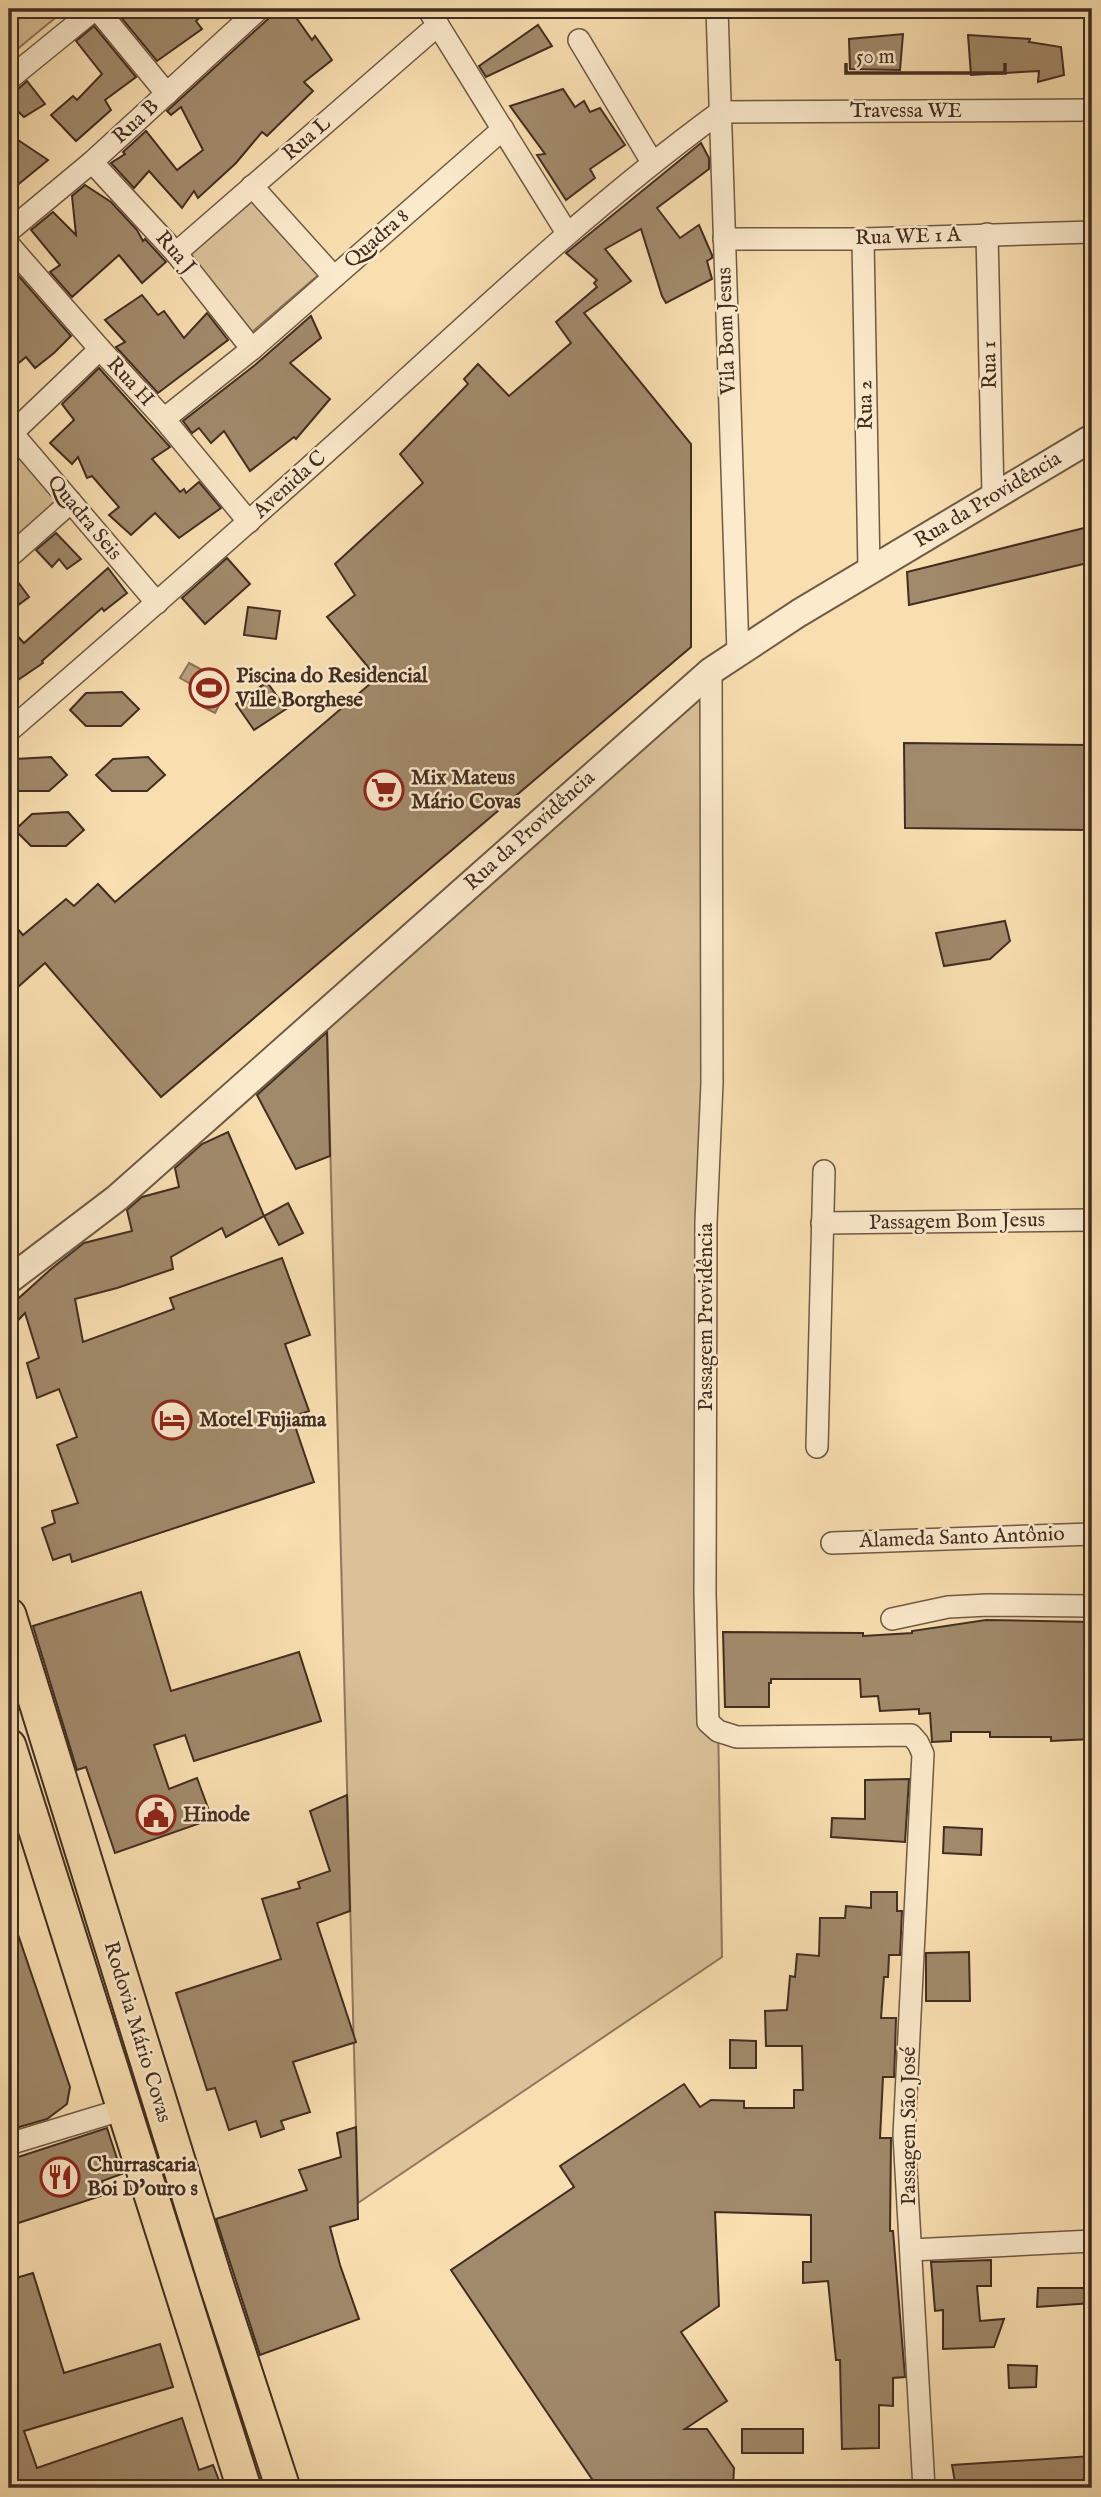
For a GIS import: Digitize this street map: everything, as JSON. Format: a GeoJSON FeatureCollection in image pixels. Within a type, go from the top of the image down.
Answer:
{"type":"FeatureCollection","features":[{"type":"Feature","properties":{"kind":"main road","name":"Rodovia Mário Covas"},"geometry":{"type":"LineString","coordinates":[[9,1615],[199,2230],[283,2488]]}},
{"type":"Feature","properties":{"kind":"main road","name":"Rodovia Mário Covas"},"geometry":{"type":"LineString","coordinates":[[9,1746],[244,2488]]}},
{"type":"Feature","properties":{"kind":"street"},"geometry":{"type":"LineString","coordinates":[[11,73],[96,9],[167,93]]}},
{"type":"Feature","properties":{"kind":"street","name":"Vila Bom Jesus"},"geometry":{"type":"LineString","coordinates":[[717,9],[738,653]]}},
{"type":"Feature","properties":{"kind":"street","name":"Rua B"},"geometry":{"type":"LineString","coordinates":[[9,231],[92,162],[253,10]]}},
{"type":"Feature","properties":{"kind":"street"},"geometry":{"type":"LineString","coordinates":[[433,17],[568,233]]}},
{"type":"Feature","properties":{"kind":"street","name":"Rua L"},"geometry":{"type":"LineString","coordinates":[[176,253],[433,17]]}},
{"type":"Feature","properties":{"kind":"street"},"geometry":{"type":"LineString","coordinates":[[579,40],[652,162]]}},
{"type":"Feature","properties":{"kind":"street","name":"Travessa WE"},"geometry":{"type":"LineString","coordinates":[[720,112],[1092,110]]}},
{"type":"Feature","properties":{"kind":"street","name":"Avenida C"},"geometry":{"type":"LineString","coordinates":[[9,731],[249,522],[568,233],[652,162],[720,112]]}},
{"type":"Feature","properties":{"kind":"street","name":"Quadra 8"},"geometry":{"type":"LineString","coordinates":[[164,419],[252,349],[503,129]]}},
{"type":"Feature","properties":{"kind":"street","name":"Rua J"},"geometry":{"type":"LineString","coordinates":[[92,162],[176,253],[252,349]]}},
{"type":"Feature","properties":{"kind":"street"},"geometry":{"type":"LineString","coordinates":[[252,186],[334,277]]}},
{"type":"Feature","properties":{"kind":"street","name":"Rua WE 1 A"},"geometry":{"type":"LineString","coordinates":[[724,239],[863,239],[1092,232]]}},
{"type":"Feature","properties":{"kind":"street","name":"Rua 1"},"geometry":{"type":"LineString","coordinates":[[987,234],[993,495]]}},
{"type":"Feature","properties":{"kind":"street","name":"Rua 2"},"geometry":{"type":"LineString","coordinates":[[863,239],[869,571]]}},
{"type":"Feature","properties":{"kind":"street","name":"Rua H"},"geometry":{"type":"LineString","coordinates":[[12,257],[164,419],[249,522]]}},
{"type":"Feature","properties":{"kind":"street"},"geometry":{"type":"LineString","coordinates":[[10,434],[100,349]]}},
{"type":"Feature","properties":{"kind":"street","name":"Quadra Seis"},"geometry":{"type":"LineString","coordinates":[[10,434],[157,603]]}},
{"type":"Feature","properties":{"kind":"street","name":"Rua da Providência"},"geometry":{"type":"LineString","coordinates":[[9,1280],[117,1198],[711,671],[993,495],[1092,438]]}},
{"type":"Feature","properties":{"kind":"street"},"geometry":{"type":"LineString","coordinates":[[9,557],[71,502]]}},
{"type":"Feature","properties":{"kind":"street","name":"Passagem Providência"},"geometry":{"type":"LineString","coordinates":[[711,671],[712,1083],[706,1222],[705,1593],[708,1722],[718,1731],[737,1737],[911,1735],[923,1754],[923,1764]]}},
{"type":"Feature","properties":{"kind":"street"},"geometry":{"type":"LineString","coordinates":[[817,1447],[824,1171]]}},
{"type":"Feature","properties":{"kind":"street","name":"Passagem Bom Jesus"},"geometry":{"type":"LineString","coordinates":[[822,1223],[1092,1220]]}},
{"type":"Feature","properties":{"kind":"street","name":"Alameda Santo Antônio"},"geometry":{"type":"LineString","coordinates":[[832,1543],[1092,1534]]}},
{"type":"Feature","properties":{"kind":"street"},"geometry":{"type":"LineString","coordinates":[[892,1619],[948,1607],[1092,1606]]}},
{"type":"Feature","properties":{"kind":"street","name":"Passagem São José"},"geometry":{"type":"LineString","coordinates":[[923,1764],[904,2135],[924,2488]]}},
{"type":"Feature","properties":{"kind":"street"},"geometry":{"type":"LineString","coordinates":[[9,2144],[124,2109]]}},
{"type":"Feature","properties":{"kind":"street"},"geometry":{"type":"LineString","coordinates":[[911,2250],[1092,2241]]}},
{"type":"Feature","properties":{"kind":"shaded area"},"geometry":{"type":"Polygon","coordinates":[[[9,9],[66,9],[9,56],[9,9]]]}},
{"type":"Feature","properties":{"kind":"shaded area"},"geometry":{"type":"Polygon","coordinates":[[[255,193],[323,271],[252,332],[187,253],[255,193]]]}},
{"type":"Feature","properties":{"kind":"shaded area"},"geometry":{"type":"Polygon","coordinates":[[[9,433],[68,499],[9,551],[9,433]]]}},
{"type":"Feature","properties":{"kind":"shaded area","name":"Piscina do Residencial Ville Borghese"},"geometry":{"type":"Polygon","coordinates":[[[189,663],[217,678],[214,685],[226,692],[215,713],[203,707],[208,694],[180,678],[189,663]]]}},
{"type":"Feature","properties":{"kind":"shaded area"},"geometry":{"type":"Polygon","coordinates":[[[701,698],[722,1957],[358,2203],[327,1026],[701,698]]]}},
{"type":"Feature","properties":{"kind":"building"},"geometry":{"type":"Polygon","coordinates":[[[114,9],[209,9],[196,21],[202,29],[157,61],[114,9]]]}},
{"type":"Feature","properties":{"kind":"building"},"geometry":{"type":"Polygon","coordinates":[[[274,9],[290,9],[312,40],[315,36],[332,60],[304,82],[313,91],[267,136],[262,132],[236,163],[198,198],[194,191],[182,208],[149,171],[134,188],[111,163],[125,154],[123,152],[146,131],[177,170],[203,150],[181,107],[171,115],[167,111],[268,19],[274,9]]]}},
{"type":"Feature","properties":{"kind":"building"},"geometry":{"type":"Polygon","coordinates":[[[538,25],[552,46],[486,77],[479,66],[538,25]]]}},
{"type":"Feature","properties":{"kind":"building"},"geometry":{"type":"Polygon","coordinates":[[[94,26],[136,77],[105,100],[111,110],[76,141],[51,115],[73,96],[77,100],[102,74],[76,41],[94,26]]]}},
{"type":"Feature","properties":{"kind":"building"},"geometry":{"type":"Polygon","coordinates":[[[903,34],[900,70],[850,69],[849,39],[903,34]]]}},
{"type":"Feature","properties":{"kind":"building"},"geometry":{"type":"Polygon","coordinates":[[[968,35],[1030,39],[1029,42],[1061,47],[1064,75],[1038,82],[1039,71],[971,75],[968,35]]]}},
{"type":"Feature","properties":{"kind":"building"},"geometry":{"type":"Polygon","coordinates":[[[27,81],[45,104],[24,117],[9,103],[9,92],[17,90],[27,81]]]}},
{"type":"Feature","properties":{"kind":"building"},"geometry":{"type":"Polygon","coordinates":[[[563,89],[575,107],[584,101],[590,112],[600,108],[625,145],[590,169],[595,178],[566,200],[537,155],[545,154],[510,106],[563,89]]]}},
{"type":"Feature","properties":{"kind":"building"},"geometry":{"type":"Polygon","coordinates":[[[18,140],[48,160],[9,192],[9,146],[18,140]]]}},
{"type":"Feature","properties":{"kind":"building","name":"Mix Mateus Mário Covas"},"geometry":{"type":"Polygon","coordinates":[[[701,143],[709,158],[709,169],[657,208],[680,238],[699,225],[712,255],[707,261],[712,279],[666,303],[641,229],[605,249],[631,281],[584,313],[691,444],[691,647],[161,1097],[45,963],[9,995],[9,919],[23,935],[66,899],[74,906],[98,884],[115,902],[377,678],[327,617],[355,595],[335,564],[423,483],[400,454],[468,384],[464,379],[478,364],[509,396],[571,343],[556,322],[597,287],[594,283],[597,280],[566,253],[701,143]]]}},
{"type":"Feature","properties":{"kind":"building"},"geometry":{"type":"Polygon","coordinates":[[[85,185],[111,202],[137,230],[143,241],[145,239],[166,262],[142,283],[119,255],[72,297],[50,272],[60,265],[31,230],[53,212],[76,235],[72,196],[85,185]]]}},
{"type":"Feature","properties":{"kind":"building"},"geometry":{"type":"Polygon","coordinates":[[[9,271],[17,274],[71,336],[35,368],[26,357],[9,371],[9,271]]]}},
{"type":"Feature","properties":{"kind":"building"},"geometry":{"type":"Polygon","coordinates":[[[142,295],[158,315],[164,311],[184,338],[207,313],[228,340],[158,393],[116,347],[125,342],[105,320],[142,295]]]}},
{"type":"Feature","properties":{"kind":"building"},"geometry":{"type":"Polygon","coordinates":[[[311,316],[321,338],[290,363],[330,399],[296,439],[294,437],[250,471],[224,431],[211,443],[199,428],[192,433],[183,421],[255,365],[311,316]]]}},
{"type":"Feature","properties":{"kind":"building"},"geometry":{"type":"Polygon","coordinates":[[[99,368],[170,447],[152,459],[180,492],[184,489],[186,493],[199,482],[221,508],[179,538],[155,513],[131,535],[109,515],[119,507],[92,476],[87,478],[78,457],[72,464],[50,443],[74,420],[62,404],[99,368]]]}},
{"type":"Feature","properties":{"kind":"building"},"geometry":{"type":"Polygon","coordinates":[[[1092,526],[1092,562],[909,605],[907,572],[1092,526]]]}},
{"type":"Feature","properties":{"kind":"building"},"geometry":{"type":"Polygon","coordinates":[[[56,533],[81,559],[67,569],[59,559],[52,567],[36,550],[56,533]]]}},
{"type":"Feature","properties":{"kind":"building"},"geometry":{"type":"Polygon","coordinates":[[[227,558],[250,584],[205,624],[182,598],[227,558]]]}},
{"type":"Feature","properties":{"kind":"building"},"geometry":{"type":"Polygon","coordinates":[[[108,568],[127,593],[104,611],[102,608],[42,661],[43,663],[9,686],[9,627],[24,643],[108,568]]]}},
{"type":"Feature","properties":{"kind":"building"},"geometry":{"type":"Polygon","coordinates":[[[9,570],[29,597],[9,612],[9,570]]]}},
{"type":"Feature","properties":{"kind":"building"},"geometry":{"type":"Polygon","coordinates":[[[248,607],[280,611],[276,639],[244,635],[248,607]]]}},
{"type":"Feature","properties":{"kind":"building"},"geometry":{"type":"Polygon","coordinates":[[[267,682],[286,709],[254,730],[236,704],[267,682]]]}},
{"type":"Feature","properties":{"kind":"building"},"geometry":{"type":"Polygon","coordinates":[[[122,692],[139,709],[121,726],[86,726],[70,710],[86,693],[122,692]]]}},
{"type":"Feature","properties":{"kind":"building"},"geometry":{"type":"Polygon","coordinates":[[[904,743],[1087,745],[1091,830],[905,828],[904,743]]]}},
{"type":"Feature","properties":{"kind":"building"},"geometry":{"type":"Polygon","coordinates":[[[51,757],[67,775],[49,791],[14,791],[9,786],[9,765],[15,759],[51,757]]]}},
{"type":"Feature","properties":{"kind":"building"},"geometry":{"type":"Polygon","coordinates":[[[148,757],[165,775],[147,791],[112,791],[96,775],[113,759],[148,757]]]}},
{"type":"Feature","properties":{"kind":"building"},"geometry":{"type":"Polygon","coordinates":[[[68,812],[84,830],[66,846],[31,846],[15,830],[32,814],[68,812]]]}},
{"type":"Feature","properties":{"kind":"building"},"geometry":{"type":"Polygon","coordinates":[[[1005,921],[1010,941],[990,959],[944,966],[936,933],[1005,921]]]}},
{"type":"Feature","properties":{"kind":"building"},"geometry":{"type":"Polygon","coordinates":[[[327,1032],[330,1156],[296,1169],[257,1095],[327,1032]]]}},
{"type":"Feature","properties":{"kind":"building"},"geometry":{"type":"Polygon","coordinates":[[[228,1132],[264,1216],[226,1237],[222,1228],[171,1257],[173,1269],[75,1299],[83,1342],[174,1309],[170,1298],[282,1258],[310,1335],[285,1344],[309,1411],[292,1417],[314,1482],[72,1562],[70,1554],[53,1560],[42,1528],[55,1523],[52,1511],[78,1503],[57,1445],[77,1437],[59,1389],[37,1398],[27,1363],[39,1358],[25,1313],[9,1330],[9,1307],[84,1243],[132,1231],[127,1210],[142,1197],[179,1187],[175,1168],[202,1144],[228,1132]]]}},
{"type":"Feature","properties":{"kind":"building"},"geometry":{"type":"Polygon","coordinates":[[[288,1203],[303,1233],[279,1245],[264,1216],[288,1203]]]}},
{"type":"Feature","properties":{"kind":"building"},"geometry":{"type":"Polygon","coordinates":[[[141,1592],[171,1691],[299,1652],[321,1721],[194,1761],[185,1735],[154,1745],[169,1789],[197,1778],[212,1819],[115,1853],[86,1767],[77,1770],[33,1626],[141,1592]]]}},
{"type":"Feature","properties":{"kind":"building"},"geometry":{"type":"Polygon","coordinates":[[[986,1620],[1090,1622],[1092,1739],[1051,1741],[1051,1737],[990,1737],[990,1732],[951,1732],[951,1741],[932,1742],[930,1713],[919,1714],[919,1709],[880,1711],[878,1696],[861,1697],[860,1679],[771,1679],[769,1707],[725,1707],[723,1632],[863,1633],[863,1636],[912,1633],[986,1620]]]}},
{"type":"Feature","properties":{"kind":"building"},"geometry":{"type":"Polygon","coordinates":[[[909,1779],[905,1842],[831,1837],[832,1818],[865,1819],[865,1780],[909,1779]]]}},
{"type":"Feature","properties":{"kind":"building"},"geometry":{"type":"Polygon","coordinates":[[[347,1795],[350,1911],[317,1923],[356,2042],[293,2062],[310,2112],[281,2121],[284,2129],[261,2137],[256,2121],[229,2130],[215,2088],[207,2090],[176,1993],[281,1959],[262,1899],[300,1888],[298,1882],[330,1871],[310,1811],[347,1795]]]}},
{"type":"Feature","properties":{"kind":"building"},"geometry":{"type":"Polygon","coordinates":[[[944,1827],[982,1829],[981,1855],[943,1853],[944,1827]]]}},
{"type":"Feature","properties":{"kind":"building"},"geometry":{"type":"Polygon","coordinates":[[[871,1892],[897,1892],[897,1911],[902,1911],[900,1955],[889,1955],[888,1977],[884,1977],[881,2018],[896,2018],[894,2077],[883,2077],[880,2138],[891,2138],[890,2231],[893,2231],[905,2377],[893,2378],[893,2406],[879,2405],[879,2448],[842,2449],[840,2360],[836,2360],[828,2281],[803,2283],[803,2262],[811,2262],[811,2215],[715,2212],[719,2306],[681,2332],[727,2401],[685,2429],[707,2429],[734,2468],[733,2488],[598,2488],[451,2270],[574,2187],[560,2166],[684,2084],[700,2107],[711,2100],[744,2101],[744,2108],[794,2108],[794,2090],[803,2090],[802,2046],[766,2046],[765,2011],[787,2010],[790,1976],[795,1977],[797,1954],[819,1956],[820,1918],[845,1918],[846,1906],[871,1908],[871,1892]]]}},
{"type":"Feature","properties":{"kind":"building"},"geometry":{"type":"Polygon","coordinates":[[[9,1917],[12,1917],[70,2087],[67,2104],[47,2119],[9,2130],[9,1917]]]}},
{"type":"Feature","properties":{"kind":"building"},"geometry":{"type":"Polygon","coordinates":[[[969,1952],[970,2001],[926,2001],[926,1953],[969,1952]]]}},
{"type":"Feature","properties":{"kind":"building"},"geometry":{"type":"Polygon","coordinates":[[[730,2040],[756,2041],[756,2068],[730,2068],[730,2040]]]}},
{"type":"Feature","properties":{"kind":"building"},"geometry":{"type":"Polygon","coordinates":[[[356,2127],[358,2219],[330,2227],[359,2319],[260,2355],[216,2219],[307,2190],[299,2170],[341,2157],[337,2133],[356,2127]]]}},
{"type":"Feature","properties":{"kind":"building","name":"Churrascaria Boi D'ouro s"},"geometry":{"type":"Polygon","coordinates":[[[107,2128],[122,2174],[102,2181],[107,2194],[9,2226],[9,2160],[107,2128]]]}},
{"type":"Feature","properties":{"kind":"building"},"geometry":{"type":"Polygon","coordinates":[[[991,2260],[991,2286],[977,2286],[980,2321],[1004,2319],[994,2347],[943,2349],[943,2310],[935,2311],[931,2262],[991,2260]]]}},
{"type":"Feature","properties":{"kind":"building"},"geometry":{"type":"Polygon","coordinates":[[[33,2273],[64,2373],[160,2344],[173,2387],[24,2431],[37,2468],[182,2418],[199,2470],[213,2465],[222,2488],[9,2488],[9,2280],[33,2273]]]}},
{"type":"Feature","properties":{"kind":"building"},"geometry":{"type":"Polygon","coordinates":[[[1038,2288],[1092,2288],[1092,2303],[1037,2307],[1038,2288]]]}},
{"type":"Feature","properties":{"kind":"building"},"geometry":{"type":"Polygon","coordinates":[[[1008,2365],[1037,2366],[1036,2387],[1009,2388],[1008,2365]]]}},
{"type":"Feature","properties":{"kind":"building"},"geometry":{"type":"Polygon","coordinates":[[[742,2429],[803,2429],[803,2453],[742,2453],[742,2429]]]}},
{"type":"Feature","properties":{"kind":"building"},"geometry":{"type":"Polygon","coordinates":[[[1092,2456],[1092,2488],[956,2488],[952,2465],[1092,2456]]]}},
{"type":"Feature","properties":{"kind":"place","name":"Piscina do Residencial Ville Borghese"},"geometry":{"type":"Point","coordinates":[209,688]}},
{"type":"Feature","properties":{"kind":"place","name":"Mix Mateus Mário Covas"},"geometry":{"type":"Point","coordinates":[384,790]}},
{"type":"Feature","properties":{"kind":"place","name":"Motel Fujiama"},"geometry":{"type":"Point","coordinates":[172,1420]}},
{"type":"Feature","properties":{"kind":"place","name":"Hinode"},"geometry":{"type":"Point","coordinates":[156,1815]}},
{"type":"Feature","properties":{"kind":"place","name":"Churrascaria Boi D'ouro s"},"geometry":{"type":"Point","coordinates":[60,2177]}}]}
